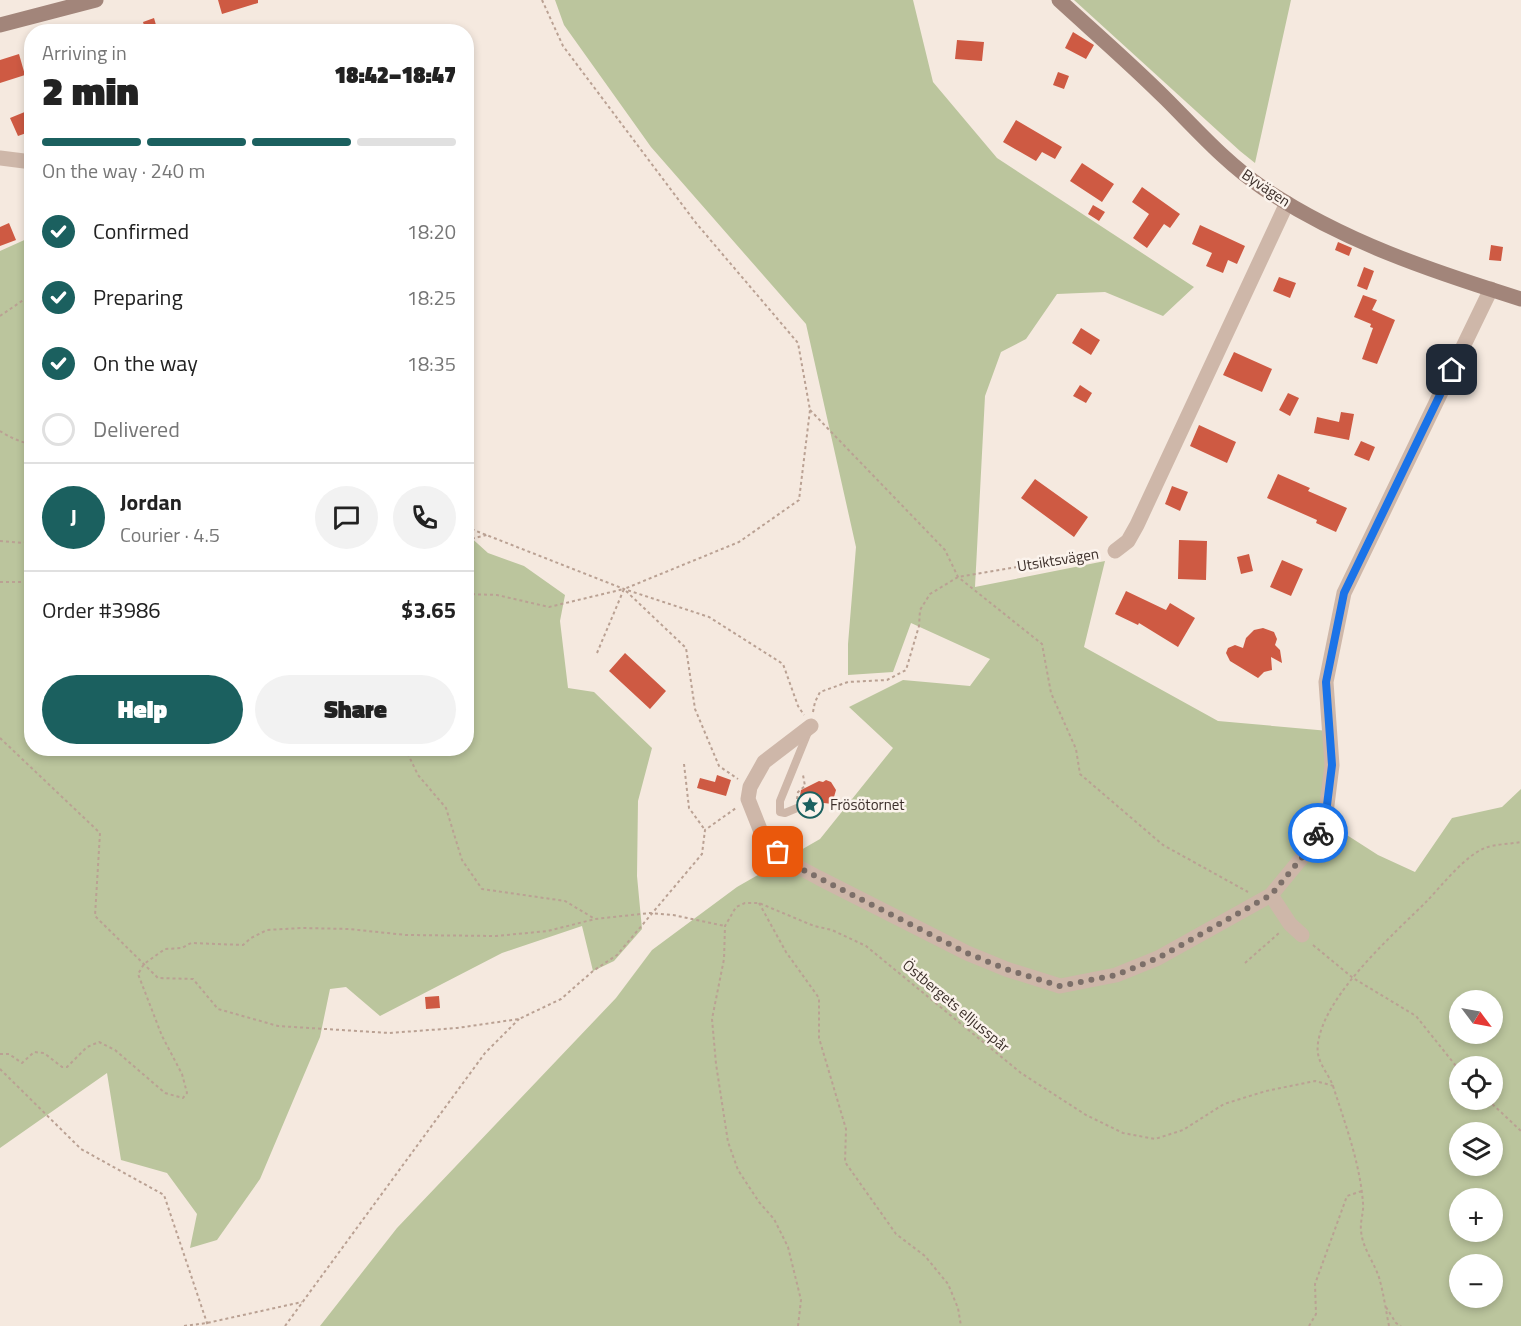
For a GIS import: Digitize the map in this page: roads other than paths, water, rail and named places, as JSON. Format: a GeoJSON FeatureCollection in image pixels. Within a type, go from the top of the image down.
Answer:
{"type":"FeatureCollection","features":[{"type":"Feature","properties":{"kind":"street"},"geometry":{"type":"LineString","coordinates":[[0,24],[96,0]]}},
{"type":"Feature","properties":{"kind":"street","name":"Byvägen"},"geometry":{"type":"LineString","coordinates":[[1059,0],[1165,97],[1230,162],[1262,187],[1356,241],[1429,270],[1521,299]]}},
{"type":"Feature","properties":{"kind":"street"},"geometry":{"type":"LineString","coordinates":[[0,158],[24,161]]}},
{"type":"Feature","properties":{"kind":"street","name":"Utsiktsvägen"},"geometry":{"type":"LineString","coordinates":[[1115,551],[1128,541],[1140,519],[1287,203]]}},
{"type":"Feature","properties":{"kind":"street"},"geometry":{"type":"LineString","coordinates":[[811,726],[764,762],[749,793],[765,842],[790,863],[967,953],[1006,969],[1060,986],[1116,975],[1158,958],[1266,898],[1309,849],[1325,821],[1332,765],[1326,682],[1344,593],[1491,290]]}},
{"type":"Feature","properties":{"kind":"street"},"geometry":{"type":"LineString","coordinates":[[1266,898],[1302,935]]}},
{"type":"Feature","properties":{"kind":"lane"},"geometry":{"type":"LineString","coordinates":[[797,808],[785,813],[780,812],[780,801],[811,726]]}},
{"type":"Feature","properties":{"kind":"place","name":"Frösötornet"},"geometry":{"type":"Point","coordinates":[810,805]}}]}
